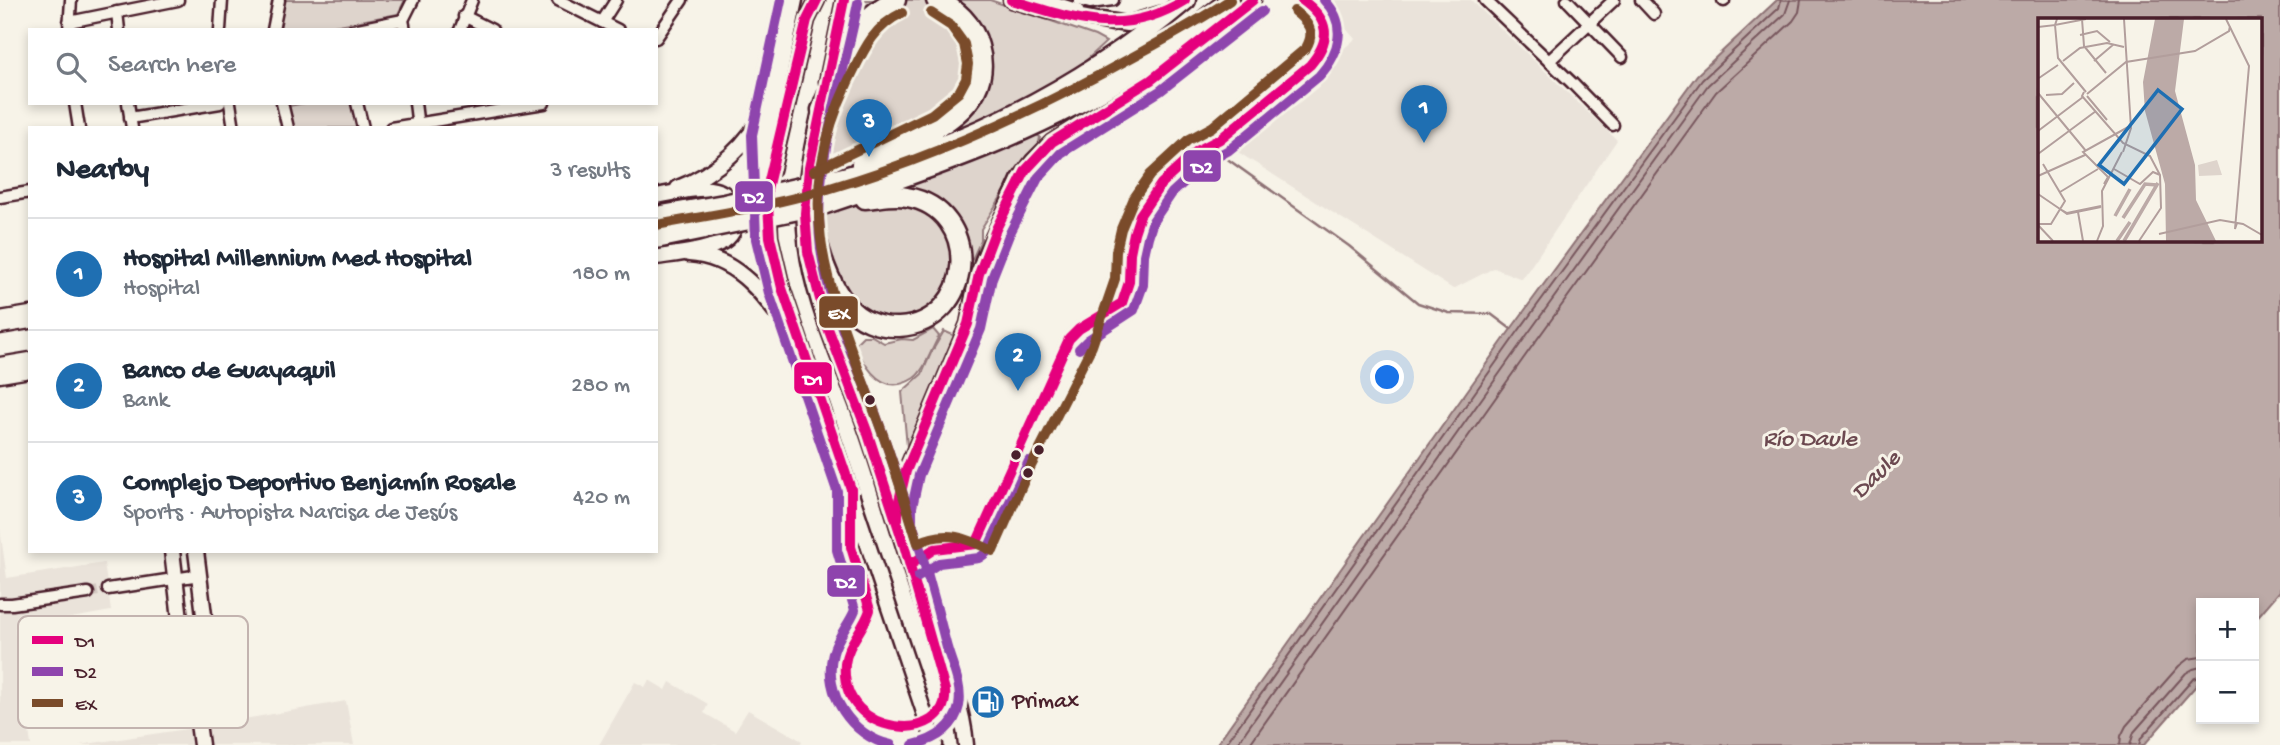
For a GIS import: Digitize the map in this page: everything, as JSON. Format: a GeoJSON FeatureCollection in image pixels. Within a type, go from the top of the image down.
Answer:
{"type":"FeatureCollection","features":[{"type":"Feature","properties":{"kind":"highway"},"geometry":{"type":"LineString","coordinates":[[821,110],[854,35],[878,9],[896,0]]}},
{"type":"Feature","properties":{"kind":"highway"},"geometry":{"type":"LineString","coordinates":[[823,183],[934,129],[965,108],[977,89],[982,69],[979,47],[970,27],[953,8],[936,0]]}},
{"type":"Feature","properties":{"kind":"highway"},"geometry":{"type":"LineString","coordinates":[[658,239],[823,205],[920,173],[956,149],[1078,79],[1136,41],[1186,0]]}},
{"type":"Feature","properties":{"kind":"highway"},"geometry":{"type":"LineString","coordinates":[[658,216],[823,183],[956,149],[1048,118],[1134,72],[1170,48],[1230,0]]}},
{"type":"Feature","properties":{"kind":"highway"},"geometry":{"type":"LineString","coordinates":[[806,197],[833,285],[864,320],[884,327],[916,324],[938,312],[952,295],[960,274],[960,251],[947,220],[930,206],[908,197],[894,196],[823,205]]}},
{"type":"Feature","properties":{"kind":"main road"},"geometry":{"type":"LineString","coordinates":[[795,0],[766,136],[767,189],[775,261],[935,745]]}},
{"type":"Feature","properties":{"kind":"main road"},"geometry":{"type":"LineString","coordinates":[[767,189],[807,20],[817,0]]}},
{"type":"Feature","properties":{"kind":"main road"},"geometry":{"type":"LineString","coordinates":[[844,0],[808,167],[805,228],[810,270],[817,298],[867,430],[925,610],[957,699],[966,745]]}},
{"type":"Feature","properties":{"kind":"main road"},"geometry":{"type":"LineString","coordinates":[[1011,0],[1049,11],[1112,23],[1142,21],[1186,0]]}},
{"type":"Feature","properties":{"kind":"main road"},"geometry":{"type":"LineString","coordinates":[[1041,0],[1112,23]]}},
{"type":"Feature","properties":{"kind":"main road"},"geometry":{"type":"LineString","coordinates":[[899,528],[898,505],[906,471],[965,332],[981,267],[1019,180],[1052,142],[1151,80],[1253,0]]}},
{"type":"Feature","properties":{"kind":"main road"},"geometry":{"type":"LineString","coordinates":[[1134,72],[1227,21]]}},
{"type":"Feature","properties":{"kind":"main road"},"geometry":{"type":"LineString","coordinates":[[658,196],[683,187],[706,173],[745,141],[764,111],[777,79]]}},
{"type":"Feature","properties":{"kind":"main road"},"geometry":{"type":"LineString","coordinates":[[658,196],[712,189],[730,198],[737,213],[735,228],[719,244],[658,257]]}},
{"type":"Feature","properties":{"kind":"main road"},"geometry":{"type":"LineString","coordinates":[[677,254],[713,258],[741,273],[761,292],[801,344]]}},
{"type":"Feature","properties":{"kind":"main road"},"geometry":{"type":"LineString","coordinates":[[0,319],[28,314]]}},
{"type":"Feature","properties":{"kind":"main road"},"geometry":{"type":"LineString","coordinates":[[0,326],[28,321]]}},
{"type":"Feature","properties":{"kind":"main road"},"geometry":{"type":"LineString","coordinates":[[1,370],[28,360]]}},
{"type":"Feature","properties":{"kind":"main road"},"geometry":{"type":"LineString","coordinates":[[1,370],[28,370]]}},
{"type":"Feature","properties":{"kind":"main road"},"geometry":{"type":"LineString","coordinates":[[172,553],[181,616]]}},
{"type":"Feature","properties":{"kind":"main road"},"geometry":{"type":"LineString","coordinates":[[197,553],[205,616]]}},
{"type":"Feature","properties":{"kind":"street"},"geometry":{"type":"LineString","coordinates":[[71,0],[69,26],[117,12],[172,1]]}},
{"type":"Feature","properties":{"kind":"street"},"geometry":{"type":"LineString","coordinates":[[220,28],[222,0]]}},
{"type":"Feature","properties":{"kind":"street"},"geometry":{"type":"LineString","coordinates":[[273,28],[279,0]]}},
{"type":"Feature","properties":{"kind":"street"},"geometry":{"type":"LineString","coordinates":[[373,28],[404,25],[413,0]]}},
{"type":"Feature","properties":{"kind":"street"},"geometry":{"type":"LineString","coordinates":[[461,28],[472,0]]}},
{"type":"Feature","properties":{"kind":"street"},"geometry":{"type":"LineString","coordinates":[[558,0],[614,28]]}},
{"type":"Feature","properties":{"kind":"street"},"geometry":{"type":"LineString","coordinates":[[602,22],[616,0]]}},
{"type":"Feature","properties":{"kind":"street"},"geometry":{"type":"LineString","coordinates":[[658,35],[682,0]]}},
{"type":"Feature","properties":{"kind":"street"},"geometry":{"type":"LineString","coordinates":[[1087,1],[1113,0]]}},
{"type":"Feature","properties":{"kind":"street"},"geometry":{"type":"LineString","coordinates":[[1485,0],[1613,125]]}},
{"type":"Feature","properties":{"kind":"street"},"geometry":{"type":"LineString","coordinates":[[1567,0],[1622,57]]}},
{"type":"Feature","properties":{"kind":"street"},"geometry":{"type":"LineString","coordinates":[[1549,61],[1614,0]]}},
{"type":"Feature","properties":{"kind":"street"},"geometry":{"type":"LineString","coordinates":[[1641,0],[1654,14]]}},
{"type":"Feature","properties":{"kind":"street"},"geometry":{"type":"LineString","coordinates":[[117,12],[119,28]]}},
{"type":"Feature","properties":{"kind":"street"},"geometry":{"type":"LineString","coordinates":[[464,16],[488,28]]}},
{"type":"Feature","properties":{"kind":"street"},"geometry":{"type":"LineString","coordinates":[[75,105],[79,126]]}},
{"type":"Feature","properties":{"kind":"street"},"geometry":{"type":"LineString","coordinates":[[128,105],[131,123],[211,105]]}},
{"type":"Feature","properties":{"kind":"street"},"geometry":{"type":"LineString","coordinates":[[230,105],[234,126]]}},
{"type":"Feature","properties":{"kind":"street"},"geometry":{"type":"LineString","coordinates":[[282,105],[288,126]]}},
{"type":"Feature","properties":{"kind":"street"},"geometry":{"type":"LineString","coordinates":[[357,105],[363,126]]}},
{"type":"Feature","properties":{"kind":"street"},"geometry":{"type":"LineString","coordinates":[[415,105],[418,125],[470,109],[519,105]]}},
{"type":"Feature","properties":{"kind":"street"},"geometry":{"type":"LineString","coordinates":[[0,197],[28,192]]}},
{"type":"Feature","properties":{"kind":"street"},"geometry":{"type":"LineString","coordinates":[[108,590],[200,575]]}},
{"type":"Feature","properties":{"kind":"street"},"geometry":{"type":"LineString","coordinates":[[0,604],[89,593]]}},
{"type":"Feature","properties":{"kind":"shaded area"},"geometry":{"type":"Polygon","coordinates":[[[284,0],[405,0],[398,14],[323,28],[278,28],[284,0]]]}},
{"type":"Feature","properties":{"kind":"shaded area"},"geometry":{"type":"Polygon","coordinates":[[[855,0],[990,0],[1106,42],[1077,69],[920,178],[1033,133],[1040,137],[1039,143],[1022,163],[981,229],[981,240],[969,266],[948,232],[954,264],[949,286],[920,314],[907,318],[889,319],[869,313],[853,300],[831,260],[821,213],[820,171],[857,48],[848,31],[855,0]]]}},
{"type":"Feature","properties":{"kind":"shaded area"},"geometry":{"type":"Polygon","coordinates":[[[1321,0],[1471,0],[1617,140],[1522,279],[1494,268],[1453,289],[1230,147],[1355,39],[1321,0]]]}},
{"type":"Feature","properties":{"kind":"shaded area"},"geometry":{"type":"Polygon","coordinates":[[[352,105],[358,126],[293,126],[289,106],[352,105]]]}},
{"type":"Feature","properties":{"kind":"shaded area"},"geometry":{"type":"Polygon","coordinates":[[[933,329],[939,336],[922,370],[905,383],[889,384],[876,377],[857,348],[857,342],[863,336],[872,336],[884,343],[902,339],[913,340],[933,329]]]}},
{"type":"Feature","properties":{"kind":"shaded area"},"geometry":{"type":"Polygon","coordinates":[[[944,331],[955,336],[907,447],[902,392],[922,374],[944,331]]]}},
{"type":"Feature","properties":{"kind":"shaded area"},"geometry":{"type":"Polygon","coordinates":[[[0,529],[7,578],[104,563],[111,611],[83,616],[18,616],[18,627],[15,628],[18,650],[18,728],[29,728],[31,745],[0,745],[0,529]]]}},
{"type":"Feature","properties":{"kind":"shaded area"},"geometry":{"type":"Polygon","coordinates":[[[649,680],[666,690],[670,682],[708,704],[704,713],[735,731],[748,710],[802,741],[800,745],[599,745],[635,682],[645,687],[649,680]]]}},
{"type":"Feature","properties":{"kind":"shaded area"},"geometry":{"type":"Polygon","coordinates":[[[346,701],[354,745],[80,745],[193,728],[248,728],[248,718],[346,701]]]}},
{"type":"Feature","properties":{"kind":"water","name":"Río Daule"},"geometry":{"type":"Polygon","coordinates":[[[1777,0],[2280,0],[2280,591],[2259,615],[2259,598],[2196,598],[2196,686],[2144,745],[1216,745],[1511,329],[1697,75],[1777,0]]]}},
{"type":"Feature","properties":{"kind":"waterway"},"geometry":{"type":"LineString","coordinates":[[1226,158],[1349,246],[1418,303],[1449,313],[1491,314],[1511,329]]}},
{"type":"Feature","properties":{"kind":"tunnel"},"geometry":{"type":"LineString","coordinates":[[88,593],[108,589]]}},
{"type":"Feature","properties":{"kind":"transit line","name":"D2"},"geometry":{"type":"LineString","coordinates":[[781,0],[752,135],[756,239],[769,293],[837,491],[837,550],[855,610],[833,653],[831,668],[836,698],[843,711],[864,733],[891,745]]}},
{"type":"Feature","properties":{"kind":"transit line","name":"D1"},"geometry":{"type":"LineString","coordinates":[[817,0],[807,20],[767,189],[770,237],[782,288],[851,489],[851,547],[870,610],[846,657],[848,689],[859,708],[876,720],[895,726],[914,726],[931,720],[942,708],[945,690],[904,545],[867,431],[826,323],[808,252],[805,213],[809,168],[844,0]]}},
{"type":"Feature","properties":{"kind":"transit line","name":"D1"},"geometry":{"type":"LineString","coordinates":[[1011,0],[1057,14],[1099,22],[1141,19],[1185,0]]}},
{"type":"Feature","properties":{"kind":"transit line","name":"EX"},"geometry":{"type":"LineString","coordinates":[[658,225],[748,209],[802,196],[932,153],[1016,117],[1098,76],[1230,0]]}},
{"type":"Feature","properties":{"kind":"transit line","name":"D1"},"geometry":{"type":"LineString","coordinates":[[898,519],[898,505],[906,471],[968,324],[979,274],[996,229],[1026,170],[1052,142],[1151,80],[1253,0]]}},
{"type":"Feature","properties":{"kind":"transit line","name":"D1"},"geometry":{"type":"LineString","coordinates":[[910,565],[934,549],[976,544],[1069,339],[1079,329],[1122,303],[1129,282],[1134,233],[1140,215],[1161,184],[1197,151],[1220,139],[1310,65],[1317,56],[1325,38],[1323,22],[1302,0]]}},
{"type":"Feature","properties":{"kind":"transit line","name":"D2"},"geometry":{"type":"LineString","coordinates":[[1079,349],[1088,340],[1134,310],[1143,285],[1144,255],[1153,221],[1172,193],[1205,163],[1229,150],[1319,76],[1326,67],[1336,48],[1339,29],[1332,9],[1324,0]]}},
{"type":"Feature","properties":{"kind":"transit line","name":"D2"},"geometry":{"type":"LineString","coordinates":[[858,3],[824,157],[819,219],[821,249],[830,292],[905,500],[958,682],[959,706],[953,721],[935,737],[913,745]]}},
{"type":"Feature","properties":{"kind":"transit line","name":"D2"},"geometry":{"type":"LineString","coordinates":[[912,519],[919,475],[981,329],[992,278],[1009,235],[1038,178],[1061,153],[1160,91],[1262,11]]}},
{"type":"Feature","properties":{"kind":"transit line","name":"EX"},"geometry":{"type":"LineString","coordinates":[[902,13],[883,26],[869,42],[848,82],[830,129],[821,172],[819,214],[823,254],[846,335],[889,451],[918,543],[947,536],[974,542],[993,551],[1028,472],[1092,346],[1115,279],[1116,251],[1121,229],[1134,198],[1150,175],[1188,140],[1212,127],[1306,48],[1310,37],[1309,27],[1294,11]]}},
{"type":"Feature","properties":{"kind":"transit line","name":"EX"},"geometry":{"type":"LineString","coordinates":[[814,171],[932,114],[959,92],[966,79],[968,64],[964,44],[951,26],[931,13]]}},
{"type":"Feature","properties":{"kind":"transit line","name":"D2"},"geometry":{"type":"LineString","coordinates":[[918,577],[939,563],[979,558],[986,553],[1029,461]]}},
{"type":"Feature","properties":{"kind":"place","name":"Hospital Millennium Med Hospital"},"geometry":{"type":"Point","coordinates":[1424,143]}},
{"type":"Feature","properties":{"kind":"place","name":"Complejo Deportivo Benjamín Rosale"},"geometry":{"type":"Point","coordinates":[869,157]}},
{"type":"Feature","properties":{"kind":"place","name":"Banco de Guayaquil"},"geometry":{"type":"Point","coordinates":[1018,391]}},
{"type":"Feature","properties":{"kind":"place","name":"Primax"},"geometry":{"type":"Point","coordinates":[988,702]}},
{"type":"Feature","properties":{"kind":"water label","name":"Daule"},"geometry":{"type":"Point","coordinates":[1877,476]}}]}
